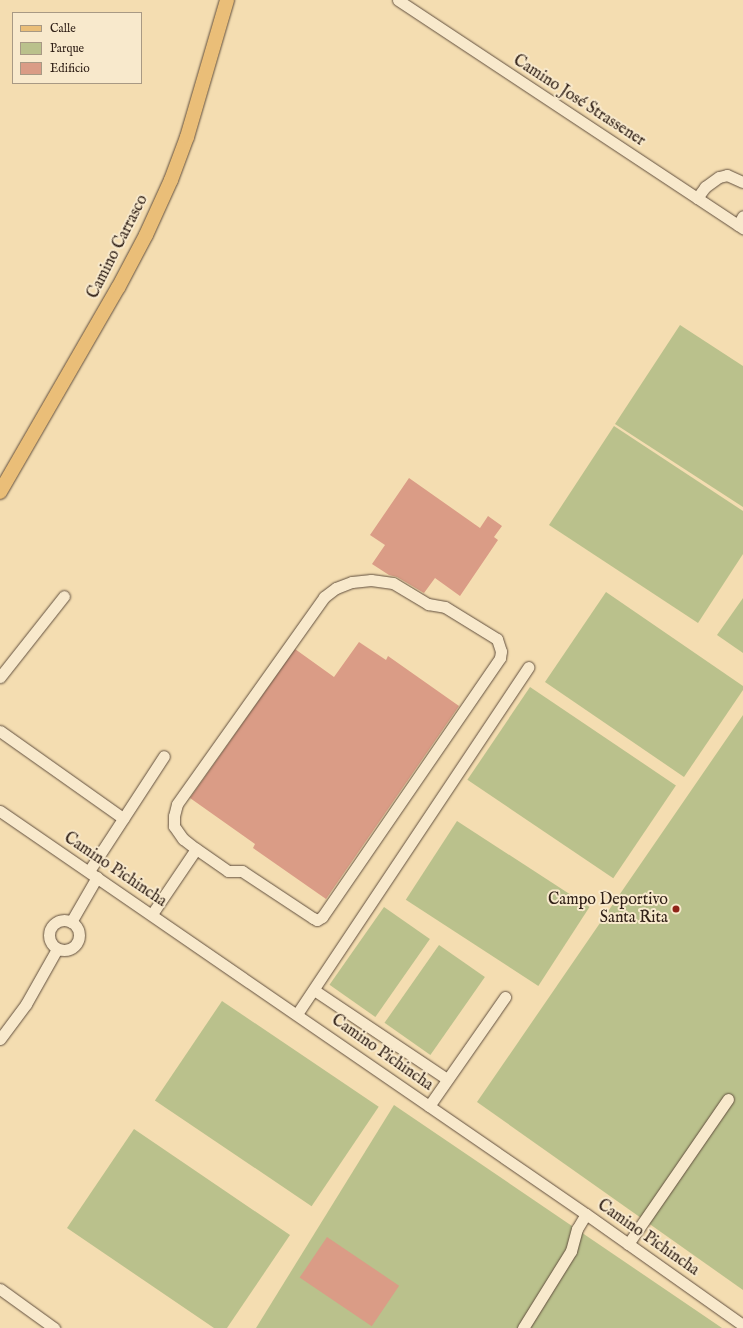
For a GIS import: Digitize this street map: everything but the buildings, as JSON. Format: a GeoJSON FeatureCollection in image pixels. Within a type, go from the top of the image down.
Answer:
{"type":"FeatureCollection","features":[{"type":"Feature","properties":{"kind":"main road","name":"Camino Carrasco"},"geometry":{"type":"LineString","coordinates":[[0,492],[118,288],[146,235],[171,180],[187,137],[227,0]]}},
{"type":"Feature","properties":{"kind":"street","name":"Camino José Strassener"},"geometry":{"type":"LineString","coordinates":[[398,0],[697,198],[741,223]]}},
{"type":"Feature","properties":{"kind":"street"},"geometry":{"type":"LineString","coordinates":[[697,198],[705,187],[719,177],[727,175],[743,182]]}},
{"type":"Feature","properties":{"kind":"street"},"geometry":{"type":"LineString","coordinates":[[361,581],[393,582],[428,604],[445,607],[497,639],[501,651],[496,665],[322,917],[317,920],[312,918],[242,871],[228,871],[196,850],[183,838],[174,826],[177,804],[314,609],[324,597],[336,588],[361,581]]}},
{"type":"Feature","properties":{"kind":"street"},"geometry":{"type":"LineString","coordinates":[[0,677],[64,596]]}},
{"type":"Feature","properties":{"kind":"street"},"geometry":{"type":"LineString","coordinates":[[297,1014],[528,667]]}},
{"type":"Feature","properties":{"kind":"street"},"geometry":{"type":"LineString","coordinates":[[0,731],[123,818]]}},
{"type":"Feature","properties":{"kind":"street"},"geometry":{"type":"LineString","coordinates":[[71,922],[93,874],[123,818],[164,756]]}},
{"type":"Feature","properties":{"kind":"street","name":"Camino Pichincha"},"geometry":{"type":"LineString","coordinates":[[0,811],[297,1014],[586,1214],[743,1325]]}},
{"type":"Feature","properties":{"kind":"street"},"geometry":{"type":"LineString","coordinates":[[152,914],[196,850]]}},
{"type":"Feature","properties":{"kind":"street"},"geometry":{"type":"LineString","coordinates":[[62,920],[71,922],[77,929],[79,938],[74,946],[66,950],[57,949],[50,942],[49,933],[53,924],[62,920]]}},
{"type":"Feature","properties":{"kind":"street"},"geometry":{"type":"LineString","coordinates":[[0,1039],[26,1004],[57,949]]}},
{"type":"Feature","properties":{"kind":"street"},"geometry":{"type":"LineString","coordinates":[[314,990],[447,1079]]}},
{"type":"Feature","properties":{"kind":"street"},"geometry":{"type":"LineString","coordinates":[[428,1106],[506,997]]}},
{"type":"Feature","properties":{"kind":"street"},"geometry":{"type":"LineString","coordinates":[[628,1244],[728,1099]]}},
{"type":"Feature","properties":{"kind":"street"},"geometry":{"type":"LineString","coordinates":[[523,1328],[571,1251],[577,1229],[586,1214]]}},
{"type":"Feature","properties":{"kind":"street"},"geometry":{"type":"LineString","coordinates":[[0,1289],[54,1328]]}},
{"type":"Feature","properties":{"kind":"green space"},"geometry":{"type":"Polygon","coordinates":[[[680,325],[743,366],[743,507],[615,424],[680,325]]]}},
{"type":"Feature","properties":{"kind":"green space"},"geometry":{"type":"Polygon","coordinates":[[[614,426],[743,511],[743,554],[698,623],[549,525],[614,426]]]}},
{"type":"Feature","properties":{"kind":"green space"},"geometry":{"type":"Polygon","coordinates":[[[606,592],[743,686],[743,690],[684,777],[545,682],[606,592]]]}},
{"type":"Feature","properties":{"kind":"green space"},"geometry":{"type":"Polygon","coordinates":[[[743,598],[743,653],[717,635],[743,598]]]}},
{"type":"Feature","properties":{"kind":"green space"},"geometry":{"type":"Polygon","coordinates":[[[530,687],[676,785],[613,878],[467,780],[530,687]]]}},
{"type":"Feature","properties":{"kind":"green space","name":"Campo Deportivo Santa Rita"},"geometry":{"type":"Polygon","coordinates":[[[743,715],[743,1290],[477,1102],[743,715]]]}},
{"type":"Feature","properties":{"kind":"green space"},"geometry":{"type":"Polygon","coordinates":[[[457,821],[590,907],[538,986],[406,900],[457,821]]]}},
{"type":"Feature","properties":{"kind":"green space"},"geometry":{"type":"Polygon","coordinates":[[[384,907],[430,939],[375,1017],[330,985],[384,907]]]}},
{"type":"Feature","properties":{"kind":"green space"},"geometry":{"type":"Polygon","coordinates":[[[439,945],[485,977],[430,1055],[385,1023],[439,945]]]}},
{"type":"Feature","properties":{"kind":"green space"},"geometry":{"type":"Polygon","coordinates":[[[222,1001],[379,1107],[312,1206],[155,1100],[222,1001]]]}},
{"type":"Feature","properties":{"kind":"green space"},"geometry":{"type":"Polygon","coordinates":[[[394,1105],[722,1328],[256,1328],[394,1105]]]}},
{"type":"Feature","properties":{"kind":"green space"},"geometry":{"type":"Polygon","coordinates":[[[134,1129],[290,1235],[227,1328],[214,1328],[67,1228],[134,1129]]]}},
{"type":"Feature","properties":{"kind":"place","name":"Campo Deportivo Santa Rita"},"geometry":{"type":"Point","coordinates":[676,909]}}]}
